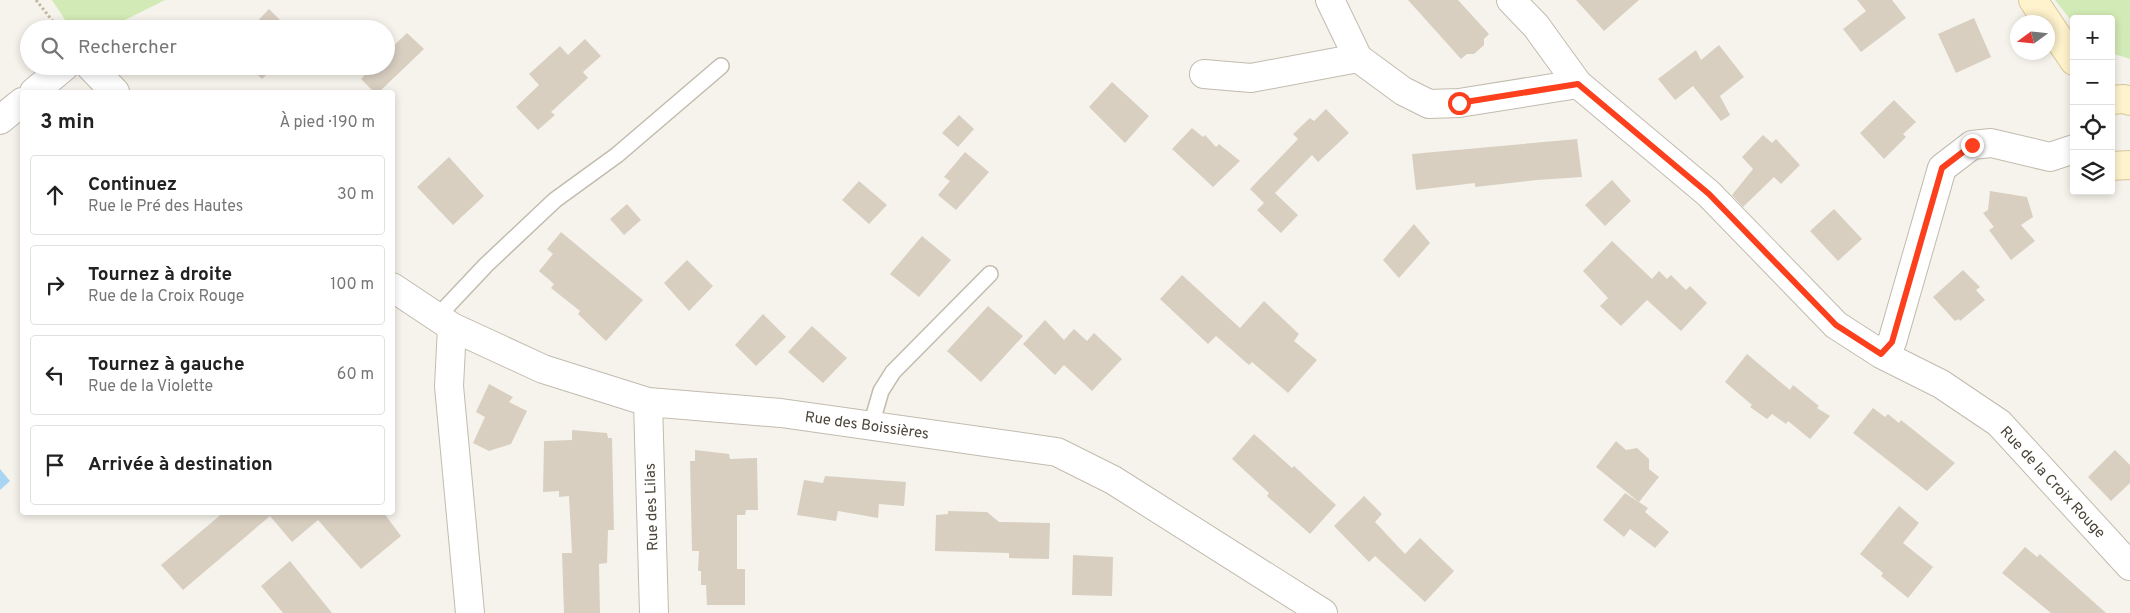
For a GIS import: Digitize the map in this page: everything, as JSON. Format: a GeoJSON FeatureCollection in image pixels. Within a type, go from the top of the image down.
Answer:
{"type":"FeatureCollection","features":[{"type":"Feature","properties":{"kind":"street"},"geometry":{"type":"LineString","coordinates":[[1330,0],[1358,58],[1403,91],[1429,104],[1459,103],[1578,84]]}},
{"type":"Feature","properties":{"kind":"street","name":"Rue de la Croix Rouge"},"geometry":{"type":"LineString","coordinates":[[1511,0],[1536,26],[1578,84],[1709,194],[1836,325],[1881,354],[1941,384],[1999,424],[2130,566]]}},
{"type":"Feature","properties":{"kind":"street"},"geometry":{"type":"LineString","coordinates":[[2033,0],[2073,60]]}},
{"type":"Feature","properties":{"kind":"street"},"geometry":{"type":"LineString","coordinates":[[1204,74],[1251,78],[1358,58]]}},
{"type":"Feature","properties":{"kind":"street"},"geometry":{"type":"LineString","coordinates":[[36,90],[54,75]]}},
{"type":"Feature","properties":{"kind":"street"},"geometry":{"type":"LineString","coordinates":[[99,75],[113,90]]}},
{"type":"Feature","properties":{"kind":"street"},"geometry":{"type":"LineString","coordinates":[[2115,100],[2130,101]]}},
{"type":"Feature","properties":{"kind":"street"},"geometry":{"type":"LineString","coordinates":[[0,120],[20,104]]}},
{"type":"Feature","properties":{"kind":"street"},"geometry":{"type":"LineString","coordinates":[[1881,354],[1892,342],[1942,168],[1972,145],[1991,143],[2050,157],[2071,150]]}},
{"type":"Feature","properties":{"kind":"street"},"geometry":{"type":"LineString","coordinates":[[2115,166],[2130,165]]}},
{"type":"Feature","properties":{"kind":"street","name":"Rue des Boissières"},"geometry":{"type":"LineString","coordinates":[[395,289],[445,322],[543,369],[648,402],[781,413],[1057,452],[1113,480],[1323,613]]}},
{"type":"Feature","properties":{"kind":"street"},"geometry":{"type":"LineString","coordinates":[[445,322],[470,613]]}},
{"type":"Feature","properties":{"kind":"street","name":"Rue des Lilas"},"geometry":{"type":"LineString","coordinates":[[648,402],[654,613]]}},
{"type":"Feature","properties":{"kind":"lane"},"geometry":{"type":"LineString","coordinates":[[445,322],[486,265],[555,200],[617,155],[721,66]]}},
{"type":"Feature","properties":{"kind":"lane"},"geometry":{"type":"LineString","coordinates":[[871,425],[881,391],[893,372],[990,274]]}},
{"type":"Feature","properties":{"kind":"path"},"geometry":{"type":"LineString","coordinates":[[36,0],[52,20]]}},
{"type":"Feature","properties":{"kind":"green space"},"geometry":{"type":"Polygon","coordinates":[[[52,0],[165,0],[125,20],[65,20],[52,0]]]}},
{"type":"Feature","properties":{"kind":"green space"},"geometry":{"type":"Polygon","coordinates":[[[2055,0],[2130,0],[2130,59],[2115,54],[2115,15],[2070,15],[2070,19],[2055,0]]]}},
{"type":"Feature","properties":{"kind":"water"},"geometry":{"type":"Polygon","coordinates":[[[0,469],[10,481],[0,490],[0,469]]]}},
{"type":"Feature","properties":{"kind":"building"},"geometry":{"type":"Polygon","coordinates":[[[1408,0],[1458,0],[1489,34],[1484,39],[1484,45],[1474,54],[1467,54],[1461,59],[1408,0]]]}},
{"type":"Feature","properties":{"kind":"building"},"geometry":{"type":"Polygon","coordinates":[[[1576,0],[1639,0],[1604,31],[1576,0]]]}},
{"type":"Feature","properties":{"kind":"building"},"geometry":{"type":"Polygon","coordinates":[[[1857,0],[1892,0],[1906,18],[1861,52],[1843,29],[1866,11],[1857,0]]]}},
{"type":"Feature","properties":{"kind":"building"},"geometry":{"type":"Polygon","coordinates":[[[269,9],[280,20],[259,20],[269,9]]]}},
{"type":"Feature","properties":{"kind":"building"},"geometry":{"type":"Polygon","coordinates":[[[1974,18],[1991,57],[1956,73],[1938,34],[1974,18]]]}},
{"type":"Feature","properties":{"kind":"building"},"geometry":{"type":"Polygon","coordinates":[[[407,33],[424,49],[381,90],[372,90],[361,79],[365,75],[395,75],[395,44],[407,33]]]}},
{"type":"Feature","properties":{"kind":"building"},"geometry":{"type":"Polygon","coordinates":[[[585,39],[601,56],[583,72],[588,78],[551,112],[555,115],[538,130],[516,107],[539,85],[529,74],[560,46],[568,55],[585,39]]]}},
{"type":"Feature","properties":{"kind":"building"},"geometry":{"type":"Polygon","coordinates":[[[1719,45],[1744,77],[1720,96],[1730,115],[1721,121],[1693,86],[1675,100],[1658,79],[1696,50],[1701,60],[1719,45]]]}},
{"type":"Feature","properties":{"kind":"building"},"geometry":{"type":"Polygon","coordinates":[[[258,75],[266,75],[262,79],[258,75]]]}},
{"type":"Feature","properties":{"kind":"building"},"geometry":{"type":"Polygon","coordinates":[[[1112,82],[1149,116],[1125,143],[1089,107],[1112,82]]]}},
{"type":"Feature","properties":{"kind":"building"},"geometry":{"type":"Polygon","coordinates":[[[1894,100],[1916,122],[1903,134],[1906,137],[1884,159],[1860,133],[1894,100]]]}},
{"type":"Feature","properties":{"kind":"building"},"geometry":{"type":"Polygon","coordinates":[[[1326,109],[1349,133],[1318,162],[1312,155],[1275,193],[1298,215],[1281,233],[1257,210],[1264,203],[1250,189],[1298,139],[1293,134],[1310,118],[1314,121],[1326,109]]]}},
{"type":"Feature","properties":{"kind":"building"},"geometry":{"type":"Polygon","coordinates":[[[959,115],[974,129],[958,147],[942,133],[959,115]]]}},
{"type":"Feature","properties":{"kind":"building"},"geometry":{"type":"Polygon","coordinates":[[[1192,128],[1203,137],[1205,135],[1216,147],[1219,144],[1240,161],[1213,187],[1172,149],[1192,128]]]}},
{"type":"Feature","properties":{"kind":"building"},"geometry":{"type":"Polygon","coordinates":[[[1763,135],[1772,143],[1776,139],[1800,165],[1781,184],[1774,177],[1743,207],[1732,195],[1753,169],[1742,157],[1763,135]]]}},
{"type":"Feature","properties":{"kind":"building"},"geometry":{"type":"Polygon","coordinates":[[[1577,139],[1582,177],[1475,187],[1475,183],[1416,190],[1412,154],[1577,139]]]}},
{"type":"Feature","properties":{"kind":"building"},"geometry":{"type":"Polygon","coordinates":[[[965,152],[989,172],[956,210],[938,195],[950,181],[944,177],[965,152]]]}},
{"type":"Feature","properties":{"kind":"building"},"geometry":{"type":"Polygon","coordinates":[[[449,157],[484,196],[453,225],[417,187],[449,157]]]}},
{"type":"Feature","properties":{"kind":"building"},"geometry":{"type":"Polygon","coordinates":[[[1612,180],[1631,201],[1605,226],[1585,205],[1612,180]]]}},
{"type":"Feature","properties":{"kind":"building"},"geometry":{"type":"Polygon","coordinates":[[[859,181],[887,205],[869,224],[842,200],[859,181]]]}},
{"type":"Feature","properties":{"kind":"building"},"geometry":{"type":"Polygon","coordinates":[[[1990,191],[2027,197],[2033,217],[2021,225],[2035,241],[2011,260],[1989,230],[1994,227],[1983,213],[1988,210],[1990,191]]]}},
{"type":"Feature","properties":{"kind":"building"},"geometry":{"type":"Polygon","coordinates":[[[627,204],[641,220],[624,235],[610,219],[627,204]]]}},
{"type":"Feature","properties":{"kind":"building"},"geometry":{"type":"Polygon","coordinates":[[[1834,209],[1862,239],[1838,261],[1810,231],[1834,209]]]}},
{"type":"Feature","properties":{"kind":"building"},"geometry":{"type":"Polygon","coordinates":[[[1414,224],[1430,243],[1399,278],[1383,260],[1414,224]]]}},
{"type":"Feature","properties":{"kind":"building"},"geometry":{"type":"Polygon","coordinates":[[[561,232],[643,300],[606,341],[578,314],[580,311],[551,288],[554,284],[539,271],[553,254],[547,249],[561,232]]]}},
{"type":"Feature","properties":{"kind":"building"},"geometry":{"type":"Polygon","coordinates":[[[922,236],[951,260],[919,297],[890,274],[922,236]]]}},
{"type":"Feature","properties":{"kind":"building"},"geometry":{"type":"Polygon","coordinates":[[[1612,241],[1652,279],[1659,271],[1667,279],[1671,275],[1686,290],[1690,286],[1707,303],[1681,331],[1647,300],[1621,326],[1600,306],[1608,298],[1583,271],[1612,241]]]}},
{"type":"Feature","properties":{"kind":"building"},"geometry":{"type":"Polygon","coordinates":[[[687,260],[713,286],[689,311],[664,283],[687,260]]]}},
{"type":"Feature","properties":{"kind":"building"},"geometry":{"type":"Polygon","coordinates":[[[1963,270],[1980,287],[1976,290],[1985,300],[1960,321],[1959,319],[1955,321],[1933,297],[1963,270]]]}},
{"type":"Feature","properties":{"kind":"building"},"geometry":{"type":"Polygon","coordinates":[[[1182,275],[1240,328],[1264,301],[1299,334],[1294,341],[1317,360],[1288,393],[1252,362],[1249,365],[1216,336],[1208,344],[1160,299],[1182,275]]]}},
{"type":"Feature","properties":{"kind":"building"},"geometry":{"type":"Polygon","coordinates":[[[988,306],[1023,336],[981,382],[947,351],[988,306]]]}},
{"type":"Feature","properties":{"kind":"building"},"geometry":{"type":"Polygon","coordinates":[[[763,314],[786,337],[756,366],[735,345],[763,314]]]}},
{"type":"Feature","properties":{"kind":"building"},"geometry":{"type":"Polygon","coordinates":[[[1045,320],[1064,340],[1074,329],[1087,341],[1094,333],[1122,359],[1092,391],[1064,365],[1055,375],[1023,344],[1045,320]]]}},
{"type":"Feature","properties":{"kind":"building"},"geometry":{"type":"Polygon","coordinates":[[[812,326],[847,358],[823,383],[788,352],[812,326]]]}},
{"type":"Feature","properties":{"kind":"building"},"geometry":{"type":"Polygon","coordinates":[[[1747,354],[1790,390],[1793,385],[1819,406],[1817,408],[1830,416],[1810,439],[1788,421],[1786,424],[1772,414],[1767,419],[1750,407],[1752,405],[1725,382],[1747,354]]]}},
{"type":"Feature","properties":{"kind":"building"},"geometry":{"type":"Polygon","coordinates":[[[489,384],[513,397],[509,402],[527,411],[511,444],[489,451],[473,443],[485,417],[476,412],[489,384]]]}},
{"type":"Feature","properties":{"kind":"building"},"geometry":{"type":"Polygon","coordinates":[[[1873,408],[1885,417],[1888,414],[1899,423],[1901,420],[1955,463],[1927,491],[1853,433],[1873,408]]]}},
{"type":"Feature","properties":{"kind":"building"},"geometry":{"type":"Polygon","coordinates":[[[572,430],[607,433],[608,438],[612,438],[614,530],[608,530],[607,563],[599,564],[600,613],[564,613],[562,553],[572,553],[569,496],[559,497],[559,491],[543,492],[544,441],[572,440],[572,430]]]}},
{"type":"Feature","properties":{"kind":"building"},"geometry":{"type":"Polygon","coordinates":[[[1254,434],[1292,468],[1294,466],[1336,505],[1310,534],[1267,496],[1269,493],[1232,459],[1254,434]]]}},
{"type":"Feature","properties":{"kind":"building"},"geometry":{"type":"Polygon","coordinates":[[[1616,441],[1626,450],[1637,448],[1649,459],[1649,469],[1659,477],[1639,502],[1596,467],[1616,441]]]}},
{"type":"Feature","properties":{"kind":"building"},"geometry":{"type":"Polygon","coordinates":[[[695,450],[729,454],[730,459],[757,458],[758,510],[746,510],[745,515],[737,515],[737,569],[745,569],[745,605],[707,605],[706,585],[701,585],[701,571],[698,571],[699,551],[692,551],[690,461],[695,461],[695,450]]]}},
{"type":"Feature","properties":{"kind":"building"},"geometry":{"type":"Polygon","coordinates":[[[2115,450],[2130,465],[2130,483],[2111,501],[2088,477],[2115,450]]]}},
{"type":"Feature","properties":{"kind":"building"},"geometry":{"type":"Polygon","coordinates":[[[825,476],[906,482],[904,506],[879,504],[878,518],[838,511],[836,521],[797,515],[804,480],[823,483],[825,476]]]}},
{"type":"Feature","properties":{"kind":"building"},"geometry":{"type":"Polygon","coordinates":[[[1625,493],[1648,508],[1645,512],[1669,532],[1655,548],[1630,529],[1624,537],[1603,520],[1625,493]]]}},
{"type":"Feature","properties":{"kind":"building"},"geometry":{"type":"Polygon","coordinates":[[[1364,496],[1382,514],[1375,522],[1405,554],[1420,538],[1454,571],[1425,602],[1375,556],[1369,562],[1334,526],[1364,496]]]}},
{"type":"Feature","properties":{"kind":"building"},"geometry":{"type":"Polygon","coordinates":[[[1899,506],[1919,523],[1903,543],[1933,567],[1908,598],[1881,576],[1883,573],[1860,554],[1899,506]]]}},
{"type":"Feature","properties":{"kind":"building"},"geometry":{"type":"Polygon","coordinates":[[[948,511],[987,512],[999,522],[1050,523],[1049,559],[1009,558],[1009,553],[935,551],[936,515],[948,514],[948,511]]]}},
{"type":"Feature","properties":{"kind":"building"},"geometry":{"type":"Polygon","coordinates":[[[220,515],[385,515],[401,536],[361,569],[318,520],[292,542],[270,516],[183,590],[161,565],[220,515]]]}},
{"type":"Feature","properties":{"kind":"building"},"geometry":{"type":"Polygon","coordinates":[[[2025,547],[2037,557],[2040,554],[2106,613],[2051,613],[2002,573],[2025,547]]]}},
{"type":"Feature","properties":{"kind":"building"},"geometry":{"type":"Polygon","coordinates":[[[1073,555],[1113,557],[1112,596],[1072,595],[1073,555]]]}},
{"type":"Feature","properties":{"kind":"building"},"geometry":{"type":"Polygon","coordinates":[[[290,561],[332,613],[283,613],[261,586],[290,561]]]}},
{"type":"Feature","properties":{"kind":"route"},"geometry":{"type":"LineString","coordinates":[[1459,103],[1578,84],[1709,194],[1836,325],[1881,354],[1892,342],[1942,168],[1972,145]]}}]}
